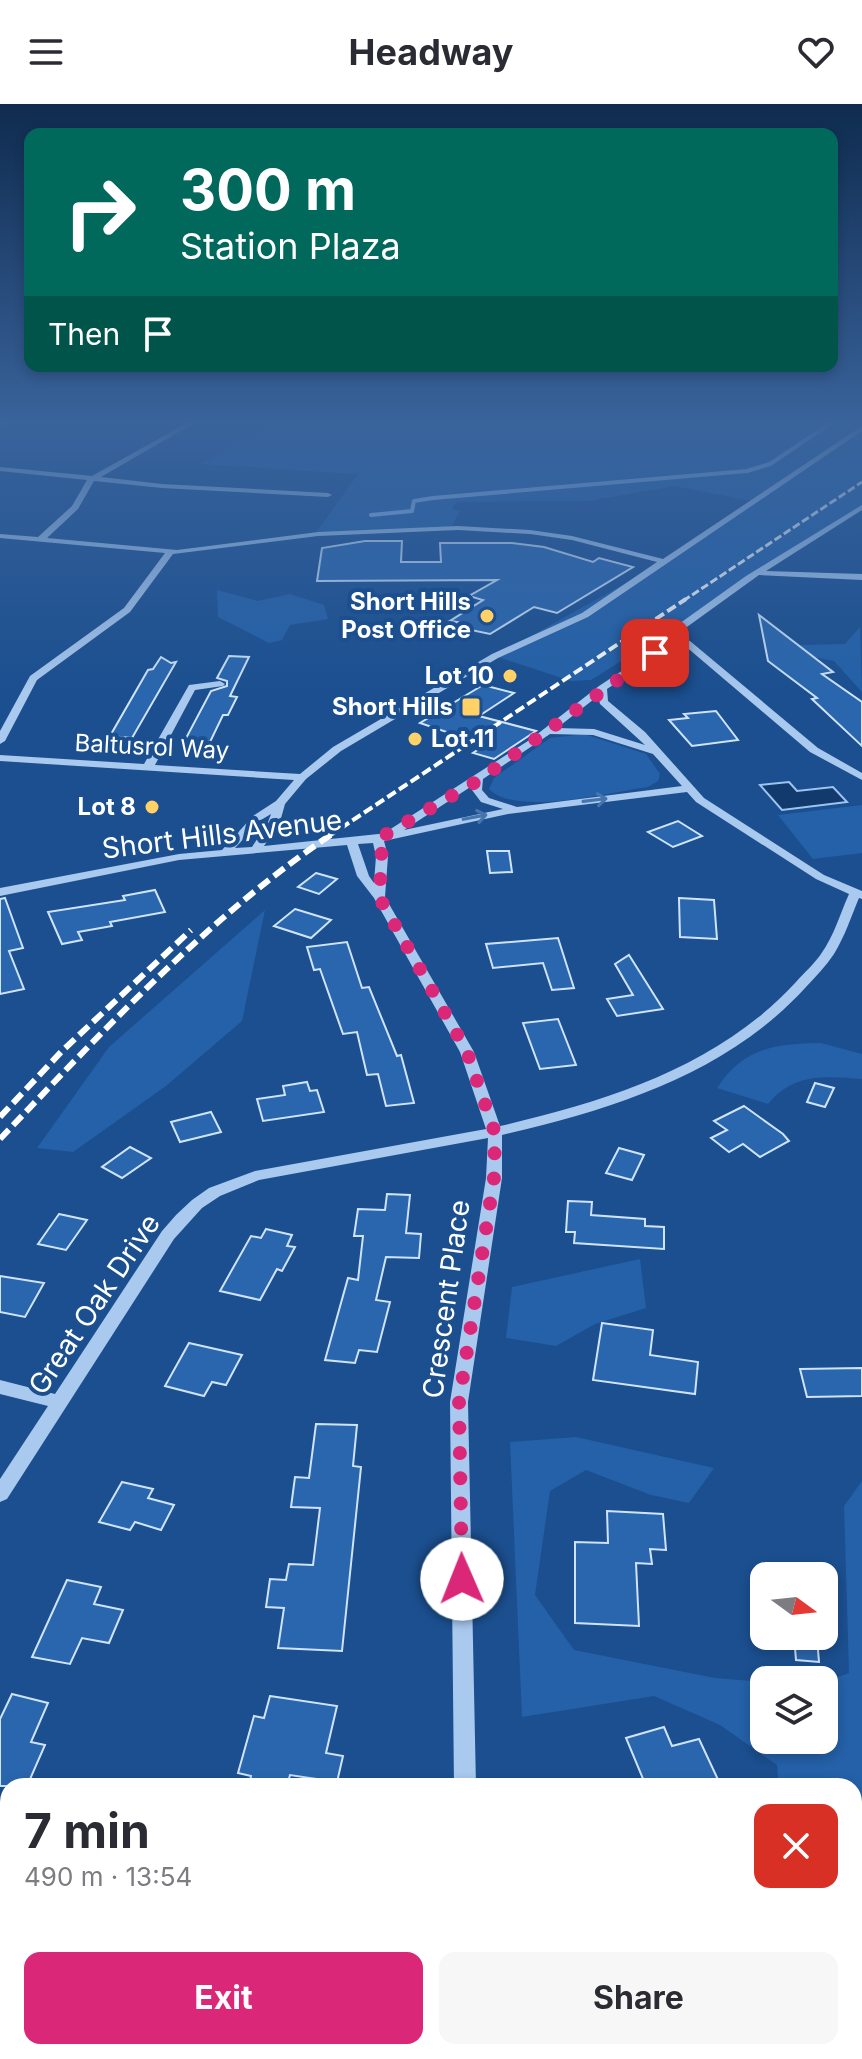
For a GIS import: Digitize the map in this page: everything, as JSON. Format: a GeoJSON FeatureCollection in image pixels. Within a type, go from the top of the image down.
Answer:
{"type":"FeatureCollection","features":[{"type":"Feature","properties":{"kind":"street"},"geometry":{"type":"LineString","coordinates":[[41,539],[72,510]]}},
{"type":"Feature","properties":{"kind":"street"},"geometry":{"type":"LineString","coordinates":[[226,852],[257,818],[280,803],[302,777],[337,749],[495,656],[585,615],[738,510]]}},
{"type":"Feature","properties":{"kind":"street"},"geometry":{"type":"LineString","coordinates":[[379,897],[382,856],[378,839],[479,780],[549,731],[602,688],[655,653],[667,639],[758,573],[857,510]]}},
{"type":"Feature","properties":{"kind":"street"},"geometry":{"type":"LineString","coordinates":[[0,536],[170,552],[315,534],[451,528],[558,536],[665,562]]}},
{"type":"Feature","properties":{"kind":"street"},"geometry":{"type":"LineString","coordinates":[[0,741],[33,678],[127,610],[170,552]]}},
{"type":"Feature","properties":{"kind":"street"},"geometry":{"type":"LineString","coordinates":[[778,560],[815,575]]}},
{"type":"Feature","properties":{"kind":"street"},"geometry":{"type":"LineString","coordinates":[[758,573],[862,577]]}},
{"type":"Feature","properties":{"kind":"street"},"geometry":{"type":"LineString","coordinates":[[667,639],[687,643],[814,750],[862,777]]}},
{"type":"Feature","properties":{"kind":"street"},"geometry":{"type":"LineString","coordinates":[[148,767],[192,687],[220,684]]}},
{"type":"Feature","properties":{"kind":"street"},"geometry":{"type":"LineString","coordinates":[[602,688],[603,702],[641,734],[687,789],[820,877],[858,894]]}},
{"type":"Feature","properties":{"kind":"street"},"geometry":{"type":"LineString","coordinates":[[549,731],[594,732],[654,751]]}},
{"type":"Feature","properties":{"kind":"street","name":"Baltusrol Way"},"geometry":{"type":"LineString","coordinates":[[0,758],[302,777]]}},
{"type":"Feature","properties":{"kind":"street"},"geometry":{"type":"LineString","coordinates":[[479,780],[477,790],[485,800],[518,809]]}},
{"type":"Feature","properties":{"kind":"street","name":"Short Hills Avenue"},"geometry":{"type":"LineString","coordinates":[[0,892],[179,857],[378,839],[518,809],[687,789]]}},
{"type":"Feature","properties":{"kind":"street"},"geometry":{"type":"LineString","coordinates":[[256,849],[274,822],[280,803]]}},
{"type":"Feature","properties":{"kind":"street","name":"Crescent Place"},"geometry":{"type":"LineString","coordinates":[[352,842],[363,876],[379,897],[467,1052],[495,1133],[494,1178],[459,1402],[465,1778]]}},
{"type":"Feature","properties":{"kind":"street","name":"Great Oak Drive"},"geometry":{"type":"LineString","coordinates":[[0,1494],[168,1235],[196,1205],[216,1191],[239,1181],[276,1172],[495,1133],[630,1097],[671,1078],[743,1036],[777,1012],[826,957],[858,894]]}},
{"type":"Feature","properties":{"kind":"street"},"geometry":{"type":"LineString","coordinates":[[0,1387],[59,1402]]}},
{"type":"Feature","properties":{"kind":"shaded area"},"geometry":{"type":"Polygon","coordinates":[[[332,510],[460,511],[451,528],[315,534],[332,510]]]}},
{"type":"Feature","properties":{"kind":"shaded area"},"geometry":{"type":"Polygon","coordinates":[[[739,510],[862,510],[591,680],[571,681],[495,656],[635,578],[739,510]]]}},
{"type":"Feature","properties":{"kind":"shaded area"},"geometry":{"type":"Polygon","coordinates":[[[217,590],[258,601],[290,594],[324,605],[328,619],[290,625],[282,640],[269,643],[218,617],[217,590]]]}},
{"type":"Feature","properties":{"kind":"shaded area"},"geometry":{"type":"Polygon","coordinates":[[[860,627],[862,692],[834,661],[782,651],[800,645],[845,644],[860,627]]]}},
{"type":"Feature","properties":{"kind":"shaded area"},"geometry":{"type":"Polygon","coordinates":[[[584,734],[646,754],[660,774],[658,781],[648,787],[541,802],[502,797],[489,789],[494,778],[550,738],[584,734]]]}},
{"type":"Feature","properties":{"kind":"shaded area"},"geometry":{"type":"Polygon","coordinates":[[[789,782],[797,791],[833,787],[847,802],[782,810],[760,785],[789,782]]]}},
{"type":"Feature","properties":{"kind":"shaded area"},"geometry":{"type":"Polygon","coordinates":[[[862,805],[862,853],[813,859],[778,815],[862,805]]]}},
{"type":"Feature","properties":{"kind":"shaded area"},"geometry":{"type":"Polygon","coordinates":[[[265,910],[242,1021],[166,1086],[73,1152],[37,1148],[109,1047],[265,910]]]}},
{"type":"Feature","properties":{"kind":"shaded area"},"geometry":{"type":"Polygon","coordinates":[[[821,1043],[862,1054],[862,1079],[810,1079],[788,1087],[768,1104],[717,1088],[738,1064],[762,1050],[821,1043]]]}},
{"type":"Feature","properties":{"kind":"shaded area"},"geometry":{"type":"Polygon","coordinates":[[[640,1259],[646,1308],[595,1324],[556,1346],[506,1338],[512,1287],[640,1259]]]}},
{"type":"Feature","properties":{"kind":"shaded area"},"geometry":{"type":"Polygon","coordinates":[[[576,1437],[714,1468],[689,1503],[651,1495],[586,1470],[550,1491],[535,1595],[574,1650],[715,1678],[750,1681],[750,1746],[720,1725],[654,1696],[522,1717],[510,1442],[576,1437]]]}},
{"type":"Feature","properties":{"kind":"shaded area"},"geometry":{"type":"Polygon","coordinates":[[[862,1481],[862,1778],[778,1778],[777,1765],[761,1754],[838,1754],[838,1677],[849,1673],[844,1506],[862,1481]]]}},
{"type":"Feature","properties":{"kind":"building"},"geometry":{"type":"Polygon","coordinates":[[[365,541],[402,541],[401,562],[441,562],[440,543],[512,543],[544,547],[593,562],[599,558],[633,567],[557,613],[534,607],[490,634],[452,626],[457,622],[450,621],[483,600],[469,596],[497,580],[317,581],[322,548],[365,541]]]}},
{"type":"Feature","properties":{"kind":"building"},"geometry":{"type":"Polygon","coordinates":[[[759,615],[833,672],[822,674],[862,702],[862,746],[812,699],[817,698],[768,661],[759,615]]]}},
{"type":"Feature","properties":{"kind":"building"},"geometry":{"type":"Polygon","coordinates":[[[229,656],[249,657],[230,696],[237,697],[228,715],[223,715],[210,742],[185,740],[211,691],[227,686],[227,681],[217,678],[229,656]]]}},
{"type":"Feature","properties":{"kind":"building"},"geometry":{"type":"Polygon","coordinates":[[[161,657],[171,663],[176,662],[132,738],[110,736],[148,670],[153,669],[161,657]]]}},
{"type":"Feature","properties":{"kind":"building"},"geometry":{"type":"Polygon","coordinates":[[[483,685],[514,693],[479,716],[536,731],[494,759],[473,753],[485,745],[420,723],[483,685]]]}},
{"type":"Feature","properties":{"kind":"building"},"geometry":{"type":"Polygon","coordinates":[[[716,711],[738,740],[692,746],[669,720],[688,718],[684,714],[716,711]]]}},
{"type":"Feature","properties":{"kind":"building"},"geometry":{"type":"Polygon","coordinates":[[[678,821],[702,836],[673,847],[648,832],[678,821]]]}},
{"type":"Feature","properties":{"kind":"building"},"geometry":{"type":"Polygon","coordinates":[[[487,851],[509,851],[512,872],[490,873],[487,851]]]}},
{"type":"Feature","properties":{"kind":"building"},"geometry":{"type":"Polygon","coordinates":[[[316,873],[337,879],[319,894],[298,887],[316,873]]]}},
{"type":"Feature","properties":{"kind":"building"},"geometry":{"type":"Polygon","coordinates":[[[155,890],[165,912],[110,922],[112,926],[78,932],[82,940],[62,944],[48,912],[125,900],[123,896],[155,890]]]}},
{"type":"Feature","properties":{"kind":"building"},"geometry":{"type":"Polygon","coordinates":[[[5,898],[23,948],[9,951],[24,989],[0,994],[0,899],[5,898]]]}},
{"type":"Feature","properties":{"kind":"building"},"geometry":{"type":"Polygon","coordinates":[[[679,898],[714,900],[717,939],[680,937],[679,898]]]}},
{"type":"Feature","properties":{"kind":"building"},"geometry":{"type":"Polygon","coordinates":[[[295,909],[331,920],[311,938],[274,926],[295,909]]]}},
{"type":"Feature","properties":{"kind":"building"},"geometry":{"type":"Polygon","coordinates":[[[558,938],[574,988],[552,990],[543,963],[493,968],[486,944],[558,938]]]}},
{"type":"Feature","properties":{"kind":"building"},"geometry":{"type":"Polygon","coordinates":[[[347,942],[362,988],[369,987],[397,1056],[401,1055],[414,1103],[386,1106],[378,1074],[367,1075],[357,1032],[343,1034],[320,969],[314,970],[307,947],[347,942]]]}},
{"type":"Feature","properties":{"kind":"building"},"geometry":{"type":"Polygon","coordinates":[[[629,955],[663,1009],[617,1016],[607,999],[633,995],[615,964],[629,955]]]}},
{"type":"Feature","properties":{"kind":"building"},"geometry":{"type":"Polygon","coordinates":[[[558,1019],[576,1065],[540,1069],[523,1023],[558,1019]]]}},
{"type":"Feature","properties":{"kind":"building"},"geometry":{"type":"Polygon","coordinates":[[[307,1082],[310,1091],[317,1090],[324,1112],[263,1121],[257,1099],[285,1095],[283,1086],[307,1082]]]}},
{"type":"Feature","properties":{"kind":"building"},"geometry":{"type":"Polygon","coordinates":[[[815,1083],[834,1088],[825,1107],[807,1102],[815,1083]]]}},
{"type":"Feature","properties":{"kind":"building"},"geometry":{"type":"Polygon","coordinates":[[[744,1106],[789,1141],[760,1157],[743,1144],[729,1152],[711,1138],[727,1130],[714,1121],[744,1106]]]}},
{"type":"Feature","properties":{"kind":"building"},"geometry":{"type":"Polygon","coordinates":[[[211,1112],[221,1132],[180,1142],[171,1122],[211,1112]]]}},
{"type":"Feature","properties":{"kind":"building"},"geometry":{"type":"Polygon","coordinates":[[[130,1147],[151,1158],[122,1178],[102,1167],[130,1147]]]}},
{"type":"Feature","properties":{"kind":"building"},"geometry":{"type":"Polygon","coordinates":[[[619,1148],[644,1155],[632,1180],[606,1173],[619,1148]]]}},
{"type":"Feature","properties":{"kind":"building"},"geometry":{"type":"Polygon","coordinates":[[[387,1194],[410,1195],[406,1233],[421,1234],[419,1258],[386,1257],[376,1300],[390,1302],[377,1352],[359,1350],[355,1363],[325,1360],[348,1278],[358,1280],[363,1236],[354,1236],[358,1209],[385,1210],[387,1194]]]}},
{"type":"Feature","properties":{"kind":"building"},"geometry":{"type":"Polygon","coordinates":[[[568,1201],[592,1202],[591,1215],[645,1219],[645,1226],[664,1227],[664,1249],[574,1243],[575,1232],[566,1232],[568,1201]]]}},
{"type":"Feature","properties":{"kind":"building"},"geometry":{"type":"Polygon","coordinates":[[[59,1214],[87,1220],[66,1250],[38,1244],[59,1214]]]}},
{"type":"Feature","properties":{"kind":"building"},"geometry":{"type":"Polygon","coordinates":[[[266,1229],[292,1235],[287,1246],[295,1247],[282,1271],[277,1269],[260,1300],[220,1291],[251,1236],[261,1238],[266,1229]]]}},
{"type":"Feature","properties":{"kind":"building"},"geometry":{"type":"Polygon","coordinates":[[[0,1276],[44,1283],[25,1317],[0,1312],[0,1276]]]}},
{"type":"Feature","properties":{"kind":"building"},"geometry":{"type":"Polygon","coordinates":[[[602,1323],[653,1330],[650,1355],[698,1362],[695,1394],[593,1380],[602,1323]]]}},
{"type":"Feature","properties":{"kind":"building"},"geometry":{"type":"Polygon","coordinates":[[[189,1343],[242,1355],[226,1385],[212,1382],[204,1396],[165,1386],[189,1343]]]}},
{"type":"Feature","properties":{"kind":"building"},"geometry":{"type":"Polygon","coordinates":[[[862,1368],[862,1396],[807,1397],[800,1369],[862,1368]]]}},
{"type":"Feature","properties":{"kind":"building"},"geometry":{"type":"Polygon","coordinates":[[[316,1424],[357,1425],[353,1466],[361,1467],[342,1651],[278,1648],[284,1608],[266,1607],[270,1579],[286,1580],[289,1564],[313,1565],[320,1508],[291,1507],[295,1477],[309,1478],[316,1424]]]}},
{"type":"Feature","properties":{"kind":"building"},"geometry":{"type":"Polygon","coordinates":[[[122,1482],[153,1489],[148,1498],[174,1505],[161,1530],[135,1522],[130,1530],[99,1522],[122,1482]]]}},
{"type":"Feature","properties":{"kind":"building"},"geometry":{"type":"Polygon","coordinates":[[[607,1511],[663,1514],[666,1550],[650,1549],[652,1564],[636,1563],[639,1626],[575,1623],[575,1542],[608,1543],[607,1511]]]}},
{"type":"Feature","properties":{"kind":"building"},"geometry":{"type":"Polygon","coordinates":[[[67,1580],[101,1587],[94,1604],[123,1610],[109,1643],[82,1638],[70,1664],[32,1657],[67,1580]]]}},
{"type":"Feature","properties":{"kind":"building"},"geometry":{"type":"Polygon","coordinates":[[[795,1650],[818,1650],[819,1662],[796,1660],[795,1650]]]}},
{"type":"Feature","properties":{"kind":"building"},"geometry":{"type":"Polygon","coordinates":[[[12,1694],[48,1703],[31,1742],[45,1745],[31,1778],[0,1778],[0,1719],[12,1694]]]}},
{"type":"Feature","properties":{"kind":"building"},"geometry":{"type":"Polygon","coordinates":[[[270,1696],[337,1706],[326,1753],[343,1756],[338,1778],[290,1775],[289,1778],[251,1778],[238,1773],[254,1716],[264,1718],[270,1696]]]}},
{"type":"Feature","properties":{"kind":"building"},"geometry":{"type":"Polygon","coordinates":[[[664,1727],[672,1746],[699,1739],[717,1778],[643,1778],[626,1738],[664,1727]]]}},
{"type":"Feature","properties":{"kind":"waterway"},"geometry":{"type":"LineString","coordinates":[[371,515],[412,510]]}},
{"type":"Feature","properties":{"kind":"railway"},"geometry":{"type":"LineString","coordinates":[[683,601],[820,510]]}},
{"type":"Feature","properties":{"kind":"railway"},"geometry":{"type":"LineString","coordinates":[[332,834],[686,599]]}},
{"type":"Feature","properties":{"kind":"railway"},"geometry":{"type":"LineString","coordinates":[[0,1139],[117,1017],[199,939],[286,867],[332,834]]}},
{"type":"Feature","properties":{"kind":"railway"},"geometry":{"type":"LineString","coordinates":[[0,1117],[62,1051],[191,930]]}},
{"type":"Feature","properties":{"kind":"place","name":"Short Hills Post Office"},"geometry":{"type":"Point","coordinates":[487,616]}},
{"type":"Feature","properties":{"kind":"place","name":"Lot 10"},"geometry":{"type":"Point","coordinates":[510,676]}},
{"type":"Feature","properties":{"kind":"place","name":"Short Hills"},"geometry":{"type":"Point","coordinates":[471,707]}},
{"type":"Feature","properties":{"kind":"place","name":"Lot 11"},"geometry":{"type":"Point","coordinates":[415,739]}},
{"type":"Feature","properties":{"kind":"place","name":"Lot 8"},"geometry":{"type":"Point","coordinates":[152,807]}},
{"type":"Feature","properties":{"kind":"route"},"geometry":{"type":"LineString","coordinates":[[462,1579],[459,1402],[494,1178],[495,1133],[467,1052],[379,897],[382,856],[378,839],[417,819],[479,780],[602,688],[655,653]]}}]}
